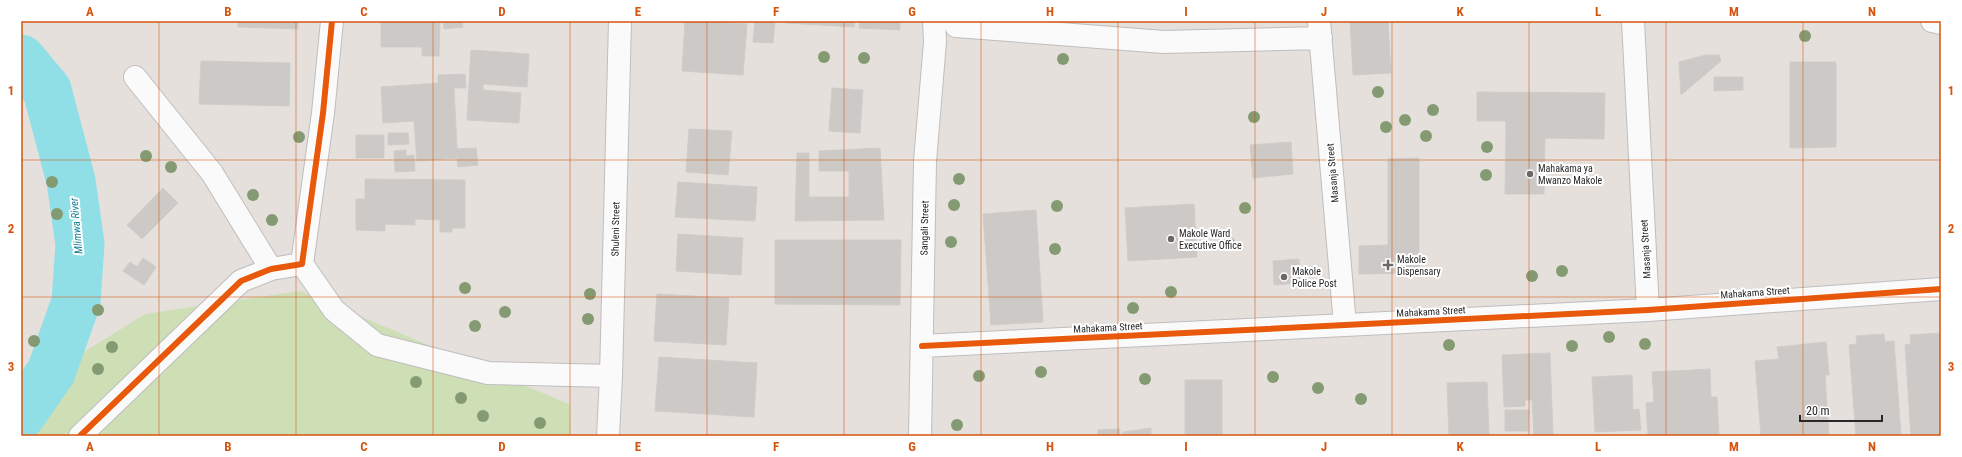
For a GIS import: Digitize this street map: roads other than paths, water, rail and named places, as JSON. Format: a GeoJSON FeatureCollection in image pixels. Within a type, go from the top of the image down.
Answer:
{"type":"FeatureCollection","features":[{"type":"Feature","properties":{"kind":"street"},"geometry":{"type":"LineString","coordinates":[[332,21],[323,113],[302,264],[334,310],[377,345],[488,373],[611,376]]}},
{"type":"Feature","properties":{"kind":"street","name":"Shuleni Street"},"geometry":{"type":"LineString","coordinates":[[608,436],[611,376],[620,21]]}},
{"type":"Feature","properties":{"kind":"street","name":"Sangali Street"},"geometry":{"type":"LineString","coordinates":[[920,436],[925,161],[935,42],[934,21]]}},
{"type":"Feature","properties":{"kind":"street","name":"Masanja Street"},"geometry":{"type":"LineString","coordinates":[[1633,21],[1648,310]]}},
{"type":"Feature","properties":{"kind":"street"},"geometry":{"type":"LineString","coordinates":[[1932,21],[1941,23]]}},
{"type":"Feature","properties":{"kind":"street"},"geometry":{"type":"LineString","coordinates":[[935,42],[959,24],[1164,42],[1320,29]]}},
{"type":"Feature","properties":{"kind":"street","name":"Masanja Street"},"geometry":{"type":"LineString","coordinates":[[1320,29],[1345,325]]}},
{"type":"Feature","properties":{"kind":"street"},"geometry":{"type":"LineString","coordinates":[[135,77],[212,173],[271,269]]}},
{"type":"Feature","properties":{"kind":"street"},"geometry":{"type":"LineString","coordinates":[[80,436],[241,281],[271,269],[302,264]]}},
{"type":"Feature","properties":{"kind":"street","name":"Mahakama Street"},"geometry":{"type":"LineString","coordinates":[[922,346],[1648,310],[1941,289]]}},
{"type":"Feature","properties":{"kind":"waterway","name":"Mlimwa River"},"geometry":{"type":"LineString","coordinates":[[21,59],[47,90],[71,181],[80,244],[76,302],[51,372],[21,415]]}},
{"type":"Feature","properties":{"kind":"place","name":"Mahakama ya Mwanzo Makole"},"geometry":{"type":"Point","coordinates":[1530,174]}},
{"type":"Feature","properties":{"kind":"place","name":"Makole Ward Executive Office"},"geometry":{"type":"Point","coordinates":[1171,239]}},
{"type":"Feature","properties":{"kind":"place","name":"Makole Dispensary"},"geometry":{"type":"Point","coordinates":[1388,265]}},
{"type":"Feature","properties":{"kind":"place","name":"Makole Police Post"},"geometry":{"type":"Point","coordinates":[1284,277]}}]}
